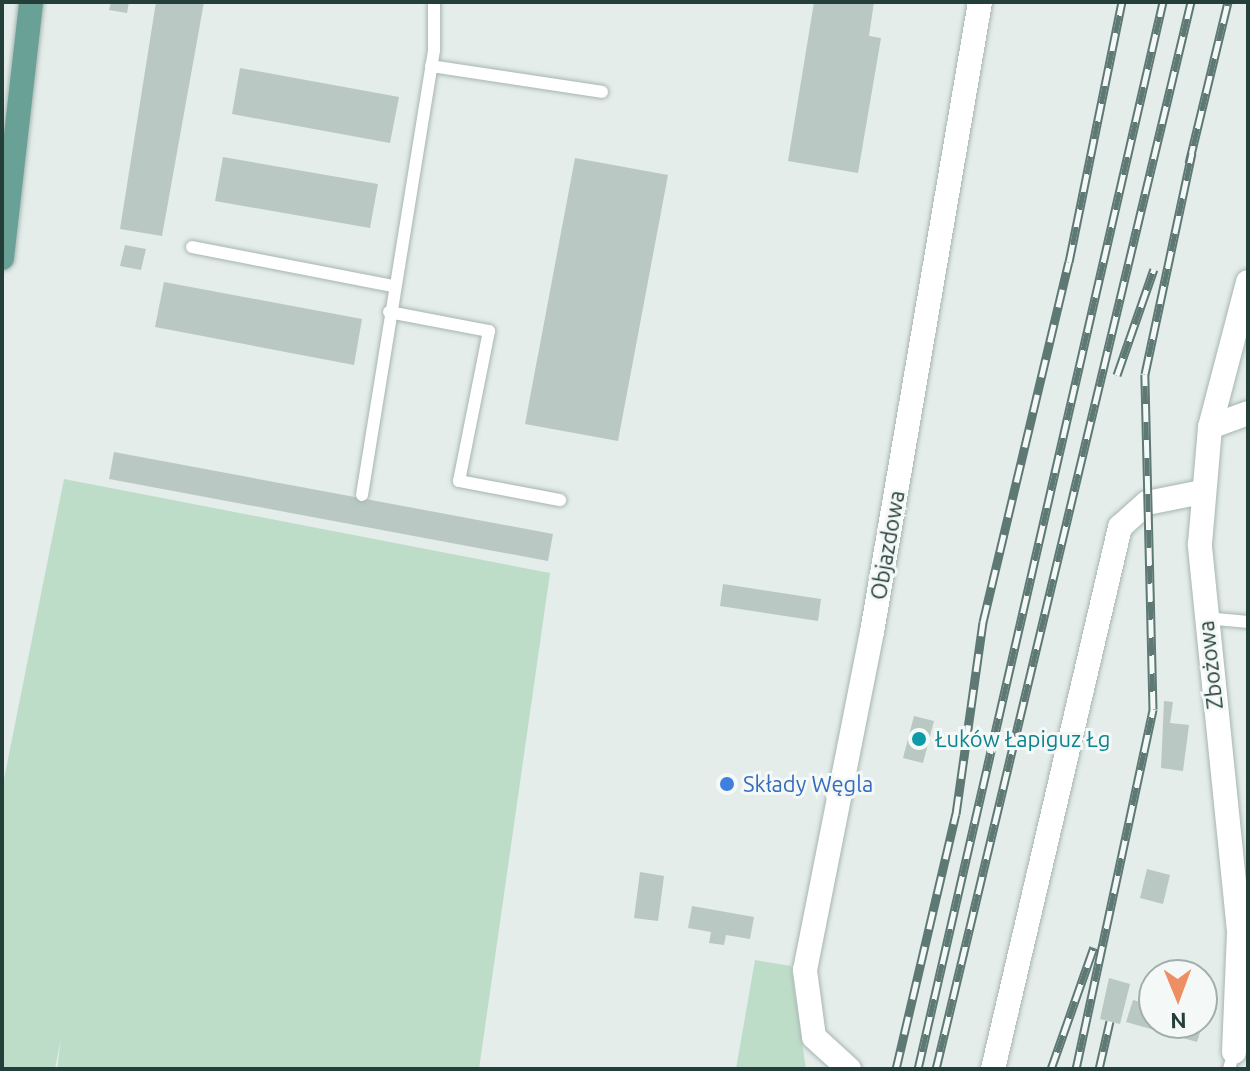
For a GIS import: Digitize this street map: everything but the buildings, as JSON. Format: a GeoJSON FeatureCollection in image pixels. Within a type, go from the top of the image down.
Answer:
{"type":"FeatureCollection","features":[{"type":"Feature","properties":{"kind":"main road"},"geometry":{"type":"LineString","coordinates":[[2,258],[31,2]]}},
{"type":"Feature","properties":{"kind":"street","name":"Objazdowa"},"geometry":{"type":"LineString","coordinates":[[849,1069],[814,1037],[805,970],[872,632],[980,2]]}},
{"type":"Feature","properties":{"kind":"street","name":"Zbożowa"},"geometry":{"type":"LineString","coordinates":[[1232,1060],[1239,931],[1206,618],[1202,492],[1210,427],[1248,282]]}},
{"type":"Feature","properties":{"kind":"street"},"geometry":{"type":"LineString","coordinates":[[1210,427],[1248,413]]}},
{"type":"Feature","properties":{"kind":"street"},"geometry":{"type":"LineString","coordinates":[[993,1069],[1120,527],[1147,503],[1202,492]]}},
{"type":"Feature","properties":{"kind":"lane"},"geometry":{"type":"LineString","coordinates":[[362,495],[393,286],[431,66],[434,2]]}},
{"type":"Feature","properties":{"kind":"lane"},"geometry":{"type":"LineString","coordinates":[[431,66],[602,92]]}},
{"type":"Feature","properties":{"kind":"lane"},"geometry":{"type":"LineString","coordinates":[[192,247],[393,286]]}},
{"type":"Feature","properties":{"kind":"lane"},"geometry":{"type":"LineString","coordinates":[[389,312],[489,331],[459,481],[560,500]]}},
{"type":"Feature","properties":{"kind":"lane"},"geometry":{"type":"LineString","coordinates":[[1206,618],[1248,622]]}},
{"type":"Feature","properties":{"kind":"green space"},"geometry":{"type":"Polygon","coordinates":[[[64,479],[550,573],[479,1069],[57,1069],[61,1038],[55,1069],[2,1069],[2,789],[64,479]]]}},
{"type":"Feature","properties":{"kind":"green space"},"geometry":{"type":"Polygon","coordinates":[[[755,960],[791,966],[806,1069],[736,1069],[755,960]]]}},
{"type":"Feature","properties":{"kind":"railway"},"geometry":{"type":"LineString","coordinates":[[896,1069],[956,814],[983,622],[1069,262],[1122,2]]}},
{"type":"Feature","properties":{"kind":"railway"},"geometry":{"type":"LineString","coordinates":[[918,1069],[1163,2]]}},
{"type":"Feature","properties":{"kind":"railway"},"geometry":{"type":"LineString","coordinates":[[936,1069],[1191,2]]}},
{"type":"Feature","properties":{"kind":"railway"},"geometry":{"type":"LineString","coordinates":[[1189,163],[1228,2]]}},
{"type":"Feature","properties":{"kind":"railway"},"geometry":{"type":"LineString","coordinates":[[1076,1069],[1153,709],[1145,374],[1192,153]]}},
{"type":"Feature","properties":{"kind":"railway"},"geometry":{"type":"LineString","coordinates":[[1117,375],[1154,269]]}},
{"type":"Feature","properties":{"kind":"railway"},"geometry":{"type":"LineString","coordinates":[[1051,1069],[1094,947]]}},
{"type":"Feature","properties":{"kind":"railway"},"geometry":{"type":"LineString","coordinates":[[1099,1069],[1110,1021]]}},
{"type":"Feature","properties":{"kind":"place","name":"Łuków Łapiguz Łg"},"geometry":{"type":"Point","coordinates":[919,739]}},
{"type":"Feature","properties":{"kind":"place","name":"Składy Węgla"},"geometry":{"type":"Point","coordinates":[727,784]}}]}
